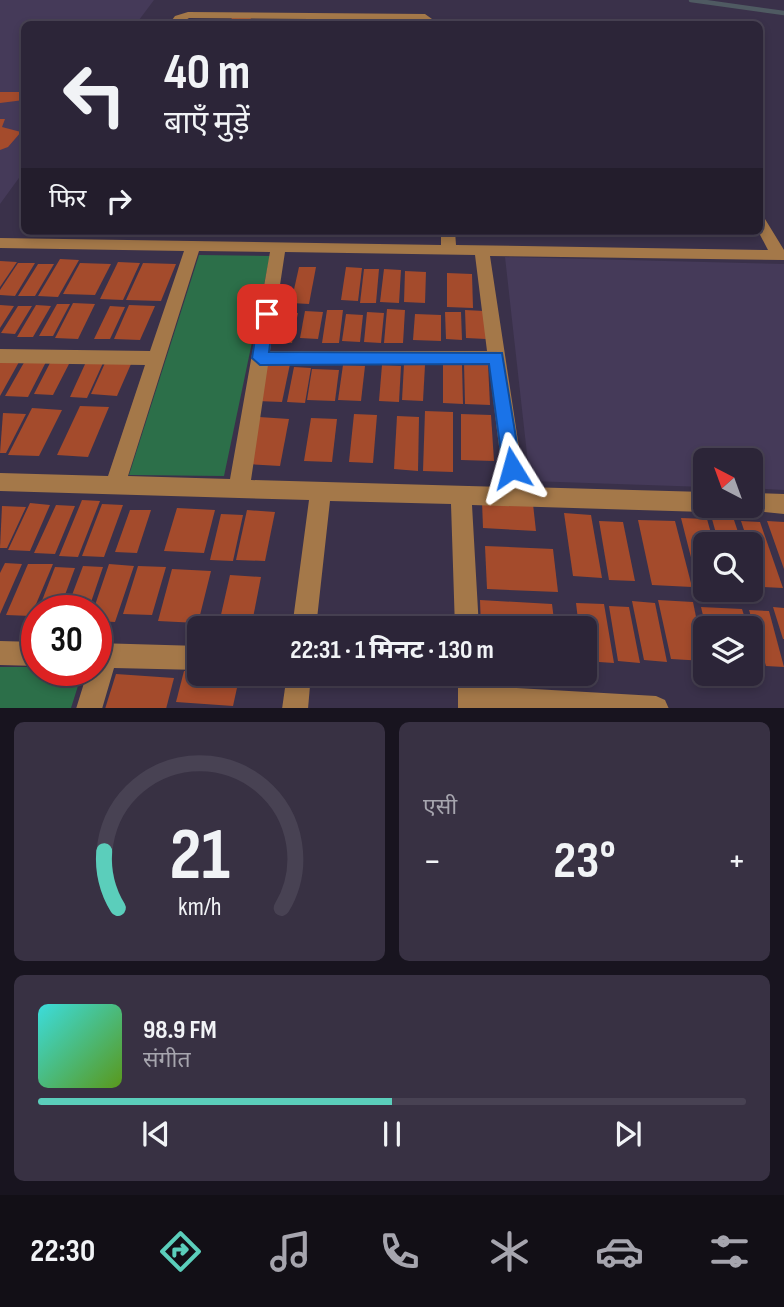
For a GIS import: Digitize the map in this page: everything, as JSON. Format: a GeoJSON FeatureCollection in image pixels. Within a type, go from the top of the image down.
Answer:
{"type":"FeatureCollection","features":[{"type":"Feature","properties":{"kind":"street"},"geometry":{"type":"LineString","coordinates":[[176,21],[188,15],[359,21],[425,17],[430,21]]}},
{"type":"Feature","properties":{"kind":"street"},"geometry":{"type":"LineString","coordinates":[[763,227],[781,255]]}},
{"type":"Feature","properties":{"kind":"street"},"geometry":{"type":"LineString","coordinates":[[323,249],[325,235]]}},
{"type":"Feature","properties":{"kind":"street"},"geometry":{"type":"LineString","coordinates":[[448,235],[449,250]]}},
{"type":"Feature","properties":{"kind":"street"},"geometry":{"type":"LineString","coordinates":[[0,243],[56,238],[193,247],[781,255]]}},
{"type":"Feature","properties":{"kind":"street"},"geometry":{"type":"LineString","coordinates":[[116,484],[193,247]]}},
{"type":"Feature","properties":{"kind":"street"},"geometry":{"type":"LineString","coordinates":[[239,488],[278,248]]}},
{"type":"Feature","properties":{"kind":"street"},"geometry":{"type":"LineString","coordinates":[[482,251],[516,496]]}},
{"type":"Feature","properties":{"kind":"street"},"geometry":{"type":"LineString","coordinates":[[0,356],[157,358]]}},
{"type":"Feature","properties":{"kind":"street"},"geometry":{"type":"LineString","coordinates":[[260,358],[496,358]]}},
{"type":"Feature","properties":{"kind":"street"},"geometry":{"type":"LineString","coordinates":[[0,482],[693,502]]}},
{"type":"Feature","properties":{"kind":"street"},"geometry":{"type":"LineString","coordinates":[[305,616],[321,490]]}},
{"type":"Feature","properties":{"kind":"street"},"geometry":{"type":"LineString","coordinates":[[461,494],[466,616]]}},
{"type":"Feature","properties":{"kind":"street"},"geometry":{"type":"LineString","coordinates":[[763,503],[784,504]]}},
{"type":"Feature","properties":{"kind":"street"},"geometry":{"type":"LineString","coordinates":[[0,653],[21,654]]}},
{"type":"Feature","properties":{"kind":"street"},"geometry":{"type":"LineString","coordinates":[[112,655],[187,658]]}},
{"type":"Feature","properties":{"kind":"street"},"geometry":{"type":"LineString","coordinates":[[89,708],[94,686]]}},
{"type":"Feature","properties":{"kind":"street"},"geometry":{"type":"LineString","coordinates":[[295,708],[298,686]]}},
{"type":"Feature","properties":{"kind":"street"},"geometry":{"type":"LineString","coordinates":[[470,693],[644,708]]}},
{"type":"Feature","properties":{"kind":"shaded area"},"geometry":{"type":"Polygon","coordinates":[[[0,0],[154,0],[138,21],[21,21],[21,175],[0,204],[0,0]]]}},
{"type":"Feature","properties":{"kind":"shaded area"},"geometry":{"type":"Polygon","coordinates":[[[505,257],[784,264],[784,490],[763,489],[763,448],[693,448],[693,487],[530,481],[505,257]]]}},
{"type":"Feature","properties":{"kind":"green space"},"geometry":{"type":"Polygon","coordinates":[[[199,255],[270,256],[224,476],[129,475],[199,255]]]}},
{"type":"Feature","properties":{"kind":"green space"},"geometry":{"type":"Polygon","coordinates":[[[0,667],[21,667],[21,686],[78,686],[71,708],[0,708],[0,667]]]}},
{"type":"Feature","properties":{"kind":"building"},"geometry":{"type":"Polygon","coordinates":[[[232,18],[251,18],[250,21],[230,21],[232,18]]]}},
{"type":"Feature","properties":{"kind":"building"},"geometry":{"type":"Polygon","coordinates":[[[455,19],[491,20],[491,21],[455,19]]]}},
{"type":"Feature","properties":{"kind":"building"},"geometry":{"type":"Polygon","coordinates":[[[0,92],[21,92],[21,100],[0,103],[0,92]]]}},
{"type":"Feature","properties":{"kind":"building"},"geometry":{"type":"Polygon","coordinates":[[[0,119],[5,119],[2,127],[21,132],[8,147],[0,150],[0,119]]]}},
{"type":"Feature","properties":{"kind":"building"},"geometry":{"type":"Polygon","coordinates":[[[60,259],[79,260],[58,297],[38,296],[60,259]]]}},
{"type":"Feature","properties":{"kind":"building"},"geometry":{"type":"Polygon","coordinates":[[[0,261],[17,262],[0,287],[0,261]]]}},
{"type":"Feature","properties":{"kind":"building"},"geometry":{"type":"Polygon","coordinates":[[[118,262],[140,263],[123,300],[100,299],[118,262]]]}},
{"type":"Feature","properties":{"kind":"building"},"geometry":{"type":"Polygon","coordinates":[[[18,263],[35,263],[15,296],[0,295],[0,290],[18,263]]]}},
{"type":"Feature","properties":{"kind":"building"},"geometry":{"type":"Polygon","coordinates":[[[80,263],[111,264],[95,295],[63,294],[80,263]]]}},
{"type":"Feature","properties":{"kind":"building"},"geometry":{"type":"Polygon","coordinates":[[[143,263],[176,264],[161,301],[126,300],[143,263]]]}},
{"type":"Feature","properties":{"kind":"building"},"geometry":{"type":"Polygon","coordinates":[[[38,264],[54,264],[35,296],[18,296],[38,264]]]}},
{"type":"Feature","properties":{"kind":"building"},"geometry":{"type":"Polygon","coordinates":[[[299,267],[316,267],[309,304],[291,303],[299,267]]]}},
{"type":"Feature","properties":{"kind":"building"},"geometry":{"type":"Polygon","coordinates":[[[346,267],[362,268],[358,301],[341,300],[346,267]]]}},
{"type":"Feature","properties":{"kind":"building"},"geometry":{"type":"Polygon","coordinates":[[[364,269],[379,269],[376,303],[360,303],[364,269]]]}},
{"type":"Feature","properties":{"kind":"building"},"geometry":{"type":"Polygon","coordinates":[[[384,269],[401,270],[399,303],[380,302],[384,269]]]}},
{"type":"Feature","properties":{"kind":"building"},"geometry":{"type":"Polygon","coordinates":[[[405,271],[426,272],[425,303],[404,302],[405,271]]]}},
{"type":"Feature","properties":{"kind":"building"},"geometry":{"type":"Polygon","coordinates":[[[447,273],[472,274],[473,308],[447,307],[447,273]]]}},
{"type":"Feature","properties":{"kind":"building"},"geometry":{"type":"Polygon","coordinates":[[[73,303],[95,304],[78,339],[55,338],[73,303]]]}},
{"type":"Feature","properties":{"kind":"building"},"geometry":{"type":"Polygon","coordinates":[[[57,304],[70,304],[53,336],[39,336],[57,304]]]}},
{"type":"Feature","properties":{"kind":"building"},"geometry":{"type":"Polygon","coordinates":[[[0,305],[14,306],[0,328],[0,305]]]}},
{"type":"Feature","properties":{"kind":"building"},"geometry":{"type":"Polygon","coordinates":[[[36,305],[51,306],[33,337],[17,337],[36,305]]]}},
{"type":"Feature","properties":{"kind":"building"},"geometry":{"type":"Polygon","coordinates":[[[129,305],[155,306],[140,340],[114,339],[129,305]]]}},
{"type":"Feature","properties":{"kind":"building"},"geometry":{"type":"Polygon","coordinates":[[[18,306],[32,306],[15,334],[1,333],[18,306]]]}},
{"type":"Feature","properties":{"kind":"building"},"geometry":{"type":"Polygon","coordinates":[[[110,306],[125,307],[110,339],[94,339],[110,306]]]}},
{"type":"Feature","properties":{"kind":"building"},"geometry":{"type":"Polygon","coordinates":[[[387,309],[405,310],[403,343],[384,343],[387,309]]]}},
{"type":"Feature","properties":{"kind":"building"},"geometry":{"type":"Polygon","coordinates":[[[327,310],[343,310],[339,343],[322,343],[327,310]]]}},
{"type":"Feature","properties":{"kind":"building"},"geometry":{"type":"Polygon","coordinates":[[[465,310],[484,311],[486,339],[466,338],[465,310]]]}},
{"type":"Feature","properties":{"kind":"building"},"geometry":{"type":"Polygon","coordinates":[[[305,311],[323,312],[318,339],[300,338],[305,311]]]}},
{"type":"Feature","properties":{"kind":"building"},"geometry":{"type":"Polygon","coordinates":[[[279,312],[298,313],[292,343],[271,342],[279,312]]]}},
{"type":"Feature","properties":{"kind":"building"},"geometry":{"type":"Polygon","coordinates":[[[367,312],[384,313],[381,343],[364,342],[367,312]]]}},
{"type":"Feature","properties":{"kind":"building"},"geometry":{"type":"Polygon","coordinates":[[[445,312],[461,312],[462,340],[446,339],[445,312]]]}},
{"type":"Feature","properties":{"kind":"building"},"geometry":{"type":"Polygon","coordinates":[[[346,314],[363,315],[360,342],[342,341],[346,314]]]}},
{"type":"Feature","properties":{"kind":"building"},"geometry":{"type":"Polygon","coordinates":[[[415,314],[441,315],[441,341],[413,340],[415,314]]]}},
{"type":"Feature","properties":{"kind":"building"},"geometry":{"type":"Polygon","coordinates":[[[26,359],[47,360],[28,397],[5,396],[26,359]]]}},
{"type":"Feature","properties":{"kind":"building"},"geometry":{"type":"Polygon","coordinates":[[[0,361],[19,362],[0,396],[0,361]]]}},
{"type":"Feature","properties":{"kind":"building"},"geometry":{"type":"Polygon","coordinates":[[[51,361],[70,362],[53,395],[34,394],[51,361]]]}},
{"type":"Feature","properties":{"kind":"building"},"geometry":{"type":"Polygon","coordinates":[[[86,362],[103,363],[87,398],[70,397],[86,362]]]}},
{"type":"Feature","properties":{"kind":"building"},"geometry":{"type":"Polygon","coordinates":[[[105,363],[131,364],[117,396],[91,394],[105,363]]]}},
{"type":"Feature","properties":{"kind":"building"},"geometry":{"type":"Polygon","coordinates":[[[266,363],[290,364],[282,402],[257,401],[266,363]]]}},
{"type":"Feature","properties":{"kind":"building"},"geometry":{"type":"Polygon","coordinates":[[[464,363],[488,364],[490,405],[465,404],[464,363]]]}},
{"type":"Feature","properties":{"kind":"building"},"geometry":{"type":"Polygon","coordinates":[[[404,364],[425,365],[423,401],[402,400],[404,364]]]}},
{"type":"Feature","properties":{"kind":"building"},"geometry":{"type":"Polygon","coordinates":[[[343,365],[365,366],[361,401],[338,400],[343,365]]]}},
{"type":"Feature","properties":{"kind":"building"},"geometry":{"type":"Polygon","coordinates":[[[382,365],[401,366],[399,402],[379,401],[382,365]]]}},
{"type":"Feature","properties":{"kind":"building"},"geometry":{"type":"Polygon","coordinates":[[[443,365],[462,365],[463,404],[443,403],[443,365]]]}},
{"type":"Feature","properties":{"kind":"building"},"geometry":{"type":"Polygon","coordinates":[[[294,367],[311,368],[305,403],[287,402],[294,367]]]}},
{"type":"Feature","properties":{"kind":"building"},"geometry":{"type":"Polygon","coordinates":[[[312,369],[339,370],[335,401],[307,400],[312,369]]]}},
{"type":"Feature","properties":{"kind":"building"},"geometry":{"type":"Polygon","coordinates":[[[80,406],[109,407],[88,457],[57,455],[80,406]]]}},
{"type":"Feature","properties":{"kind":"building"},"geometry":{"type":"Polygon","coordinates":[[[32,408],[62,410],[39,456],[8,455],[32,408]]]}},
{"type":"Feature","properties":{"kind":"building"},"geometry":{"type":"Polygon","coordinates":[[[425,411],[453,412],[453,472],[423,471],[425,411]]]}},
{"type":"Feature","properties":{"kind":"building"},"geometry":{"type":"Polygon","coordinates":[[[3,413],[26,414],[6,453],[0,453],[3,413]]]}},
{"type":"Feature","properties":{"kind":"building"},"geometry":{"type":"Polygon","coordinates":[[[354,414],[377,415],[373,463],[349,462],[354,414]]]}},
{"type":"Feature","properties":{"kind":"building"},"geometry":{"type":"Polygon","coordinates":[[[461,414],[491,415],[494,461],[461,460],[461,414]]]}},
{"type":"Feature","properties":{"kind":"building"},"geometry":{"type":"Polygon","coordinates":[[[397,416],[419,417],[418,471],[394,469],[397,416]]]}},
{"type":"Feature","properties":{"kind":"building"},"geometry":{"type":"Polygon","coordinates":[[[259,417],[289,419],[280,466],[248,464],[259,417]]]}},
{"type":"Feature","properties":{"kind":"building"},"geometry":{"type":"Polygon","coordinates":[[[311,418],[337,419],[332,462],[304,461],[311,418]]]}},
{"type":"Feature","properties":{"kind":"building"},"geometry":{"type":"Polygon","coordinates":[[[82,500],[100,501],[78,557],[59,556],[82,500]]]}},
{"type":"Feature","properties":{"kind":"building"},"geometry":{"type":"Polygon","coordinates":[[[482,501],[533,504],[536,531],[483,528],[482,501]]]}},
{"type":"Feature","properties":{"kind":"building"},"geometry":{"type":"Polygon","coordinates":[[[30,503],[50,505],[30,551],[8,550],[30,503]]]}},
{"type":"Feature","properties":{"kind":"building"},"geometry":{"type":"Polygon","coordinates":[[[102,504],[123,505],[104,557],[82,556],[102,504]]]}},
{"type":"Feature","properties":{"kind":"building"},"geometry":{"type":"Polygon","coordinates":[[[56,505],[75,506],[55,554],[34,553],[56,505]]]}},
{"type":"Feature","properties":{"kind":"building"},"geometry":{"type":"Polygon","coordinates":[[[2,506],[26,507],[7,548],[0,548],[2,506]]]}},
{"type":"Feature","properties":{"kind":"building"},"geometry":{"type":"Polygon","coordinates":[[[177,508],[215,510],[204,553],[164,551],[177,508]]]}},
{"type":"Feature","properties":{"kind":"building"},"geometry":{"type":"Polygon","coordinates":[[[130,510],[151,510],[137,553],[115,552],[130,510]]]}},
{"type":"Feature","properties":{"kind":"building"},"geometry":{"type":"Polygon","coordinates":[[[247,510],[275,512],[265,561],[236,560],[247,510]]]}},
{"type":"Feature","properties":{"kind":"building"},"geometry":{"type":"Polygon","coordinates":[[[564,513],[591,515],[602,578],[573,576],[564,513]]]}},
{"type":"Feature","properties":{"kind":"building"},"geometry":{"type":"Polygon","coordinates":[[[221,514],[243,515],[233,561],[210,560],[221,514]]]}},
{"type":"Feature","properties":{"kind":"building"},"geometry":{"type":"Polygon","coordinates":[[[681,518],[707,519],[711,532],[693,532],[693,565],[681,518]]]}},
{"type":"Feature","properties":{"kind":"building"},"geometry":{"type":"Polygon","coordinates":[[[712,519],[734,520],[738,532],[716,532],[712,519]]]}},
{"type":"Feature","properties":{"kind":"building"},"geometry":{"type":"Polygon","coordinates":[[[638,520],[675,521],[692,587],[652,585],[638,520]]]}},
{"type":"Feature","properties":{"kind":"building"},"geometry":{"type":"Polygon","coordinates":[[[599,521],[623,522],[635,581],[609,580],[599,521]]]}},
{"type":"Feature","properties":{"kind":"building"},"geometry":{"type":"Polygon","coordinates":[[[741,521],[760,522],[783,588],[763,587],[763,532],[745,532],[741,521]]]}},
{"type":"Feature","properties":{"kind":"building"},"geometry":{"type":"Polygon","coordinates":[[[767,521],[784,522],[784,569],[767,521]]]}},
{"type":"Feature","properties":{"kind":"building"},"geometry":{"type":"Polygon","coordinates":[[[485,546],[553,549],[558,592],[487,589],[485,546]]]}},
{"type":"Feature","properties":{"kind":"building"},"geometry":{"type":"Polygon","coordinates":[[[5,563],[22,564],[0,614],[0,573],[5,563]]]}},
{"type":"Feature","properties":{"kind":"building"},"geometry":{"type":"Polygon","coordinates":[[[28,564],[53,564],[40,595],[21,595],[21,616],[6,615],[28,564]]]}},
{"type":"Feature","properties":{"kind":"building"},"geometry":{"type":"Polygon","coordinates":[[[109,564],[134,566],[115,622],[112,622],[112,595],[98,595],[109,564]]]}},
{"type":"Feature","properties":{"kind":"building"},"geometry":{"type":"Polygon","coordinates":[[[83,566],[103,567],[93,595],[72,595],[83,566]]]}},
{"type":"Feature","properties":{"kind":"building"},"geometry":{"type":"Polygon","coordinates":[[[138,566],[166,567],[152,615],[123,614],[138,566]]]}},
{"type":"Feature","properties":{"kind":"building"},"geometry":{"type":"Polygon","coordinates":[[[55,567],[75,568],[65,595],[44,595],[55,567]]]}},
{"type":"Feature","properties":{"kind":"building"},"geometry":{"type":"Polygon","coordinates":[[[172,569],[211,571],[200,616],[187,616],[187,622],[158,621],[172,569]]]}},
{"type":"Feature","properties":{"kind":"building"},"geometry":{"type":"Polygon","coordinates":[[[230,575],[261,577],[253,616],[221,616],[230,575]]]}},
{"type":"Feature","properties":{"kind":"building"},"geometry":{"type":"Polygon","coordinates":[[[480,600],[552,604],[554,616],[481,616],[480,600]]]}},
{"type":"Feature","properties":{"kind":"building"},"geometry":{"type":"Polygon","coordinates":[[[658,600],[693,602],[696,616],[693,616],[693,660],[671,659],[658,600]]]}},
{"type":"Feature","properties":{"kind":"building"},"geometry":{"type":"Polygon","coordinates":[[[632,601],[655,603],[667,662],[644,660],[632,601]]]}},
{"type":"Feature","properties":{"kind":"building"},"geometry":{"type":"Polygon","coordinates":[[[576,603],[604,604],[614,663],[597,662],[597,616],[578,616],[576,603]]]}},
{"type":"Feature","properties":{"kind":"building"},"geometry":{"type":"Polygon","coordinates":[[[609,606],[629,607],[640,663],[618,661],[609,606]]]}},
{"type":"Feature","properties":{"kind":"building"},"geometry":{"type":"Polygon","coordinates":[[[701,607],[742,609],[744,616],[703,616],[701,607]]]}},
{"type":"Feature","properties":{"kind":"building"},"geometry":{"type":"Polygon","coordinates":[[[773,607],[784,608],[784,639],[783,639],[773,607]]]}},
{"type":"Feature","properties":{"kind":"building"},"geometry":{"type":"Polygon","coordinates":[[[749,610],[769,611],[784,667],[766,666],[763,656],[763,616],[751,616],[749,610]]]}},
{"type":"Feature","properties":{"kind":"building"},"geometry":{"type":"Polygon","coordinates":[[[184,671],[187,671],[187,686],[237,686],[233,706],[176,702],[184,671]]]}},
{"type":"Feature","properties":{"kind":"building"},"geometry":{"type":"Polygon","coordinates":[[[116,674],[174,678],[166,708],[105,708],[116,674]]]}},
{"type":"Feature","properties":{"kind":"waterway"},"geometry":{"type":"LineString","coordinates":[[691,0],[784,13]]}},
{"type":"Feature","properties":{"kind":"route"},"geometry":{"type":"LineString","coordinates":[[267,314],[260,358],[496,358],[512,468]]}}]}
